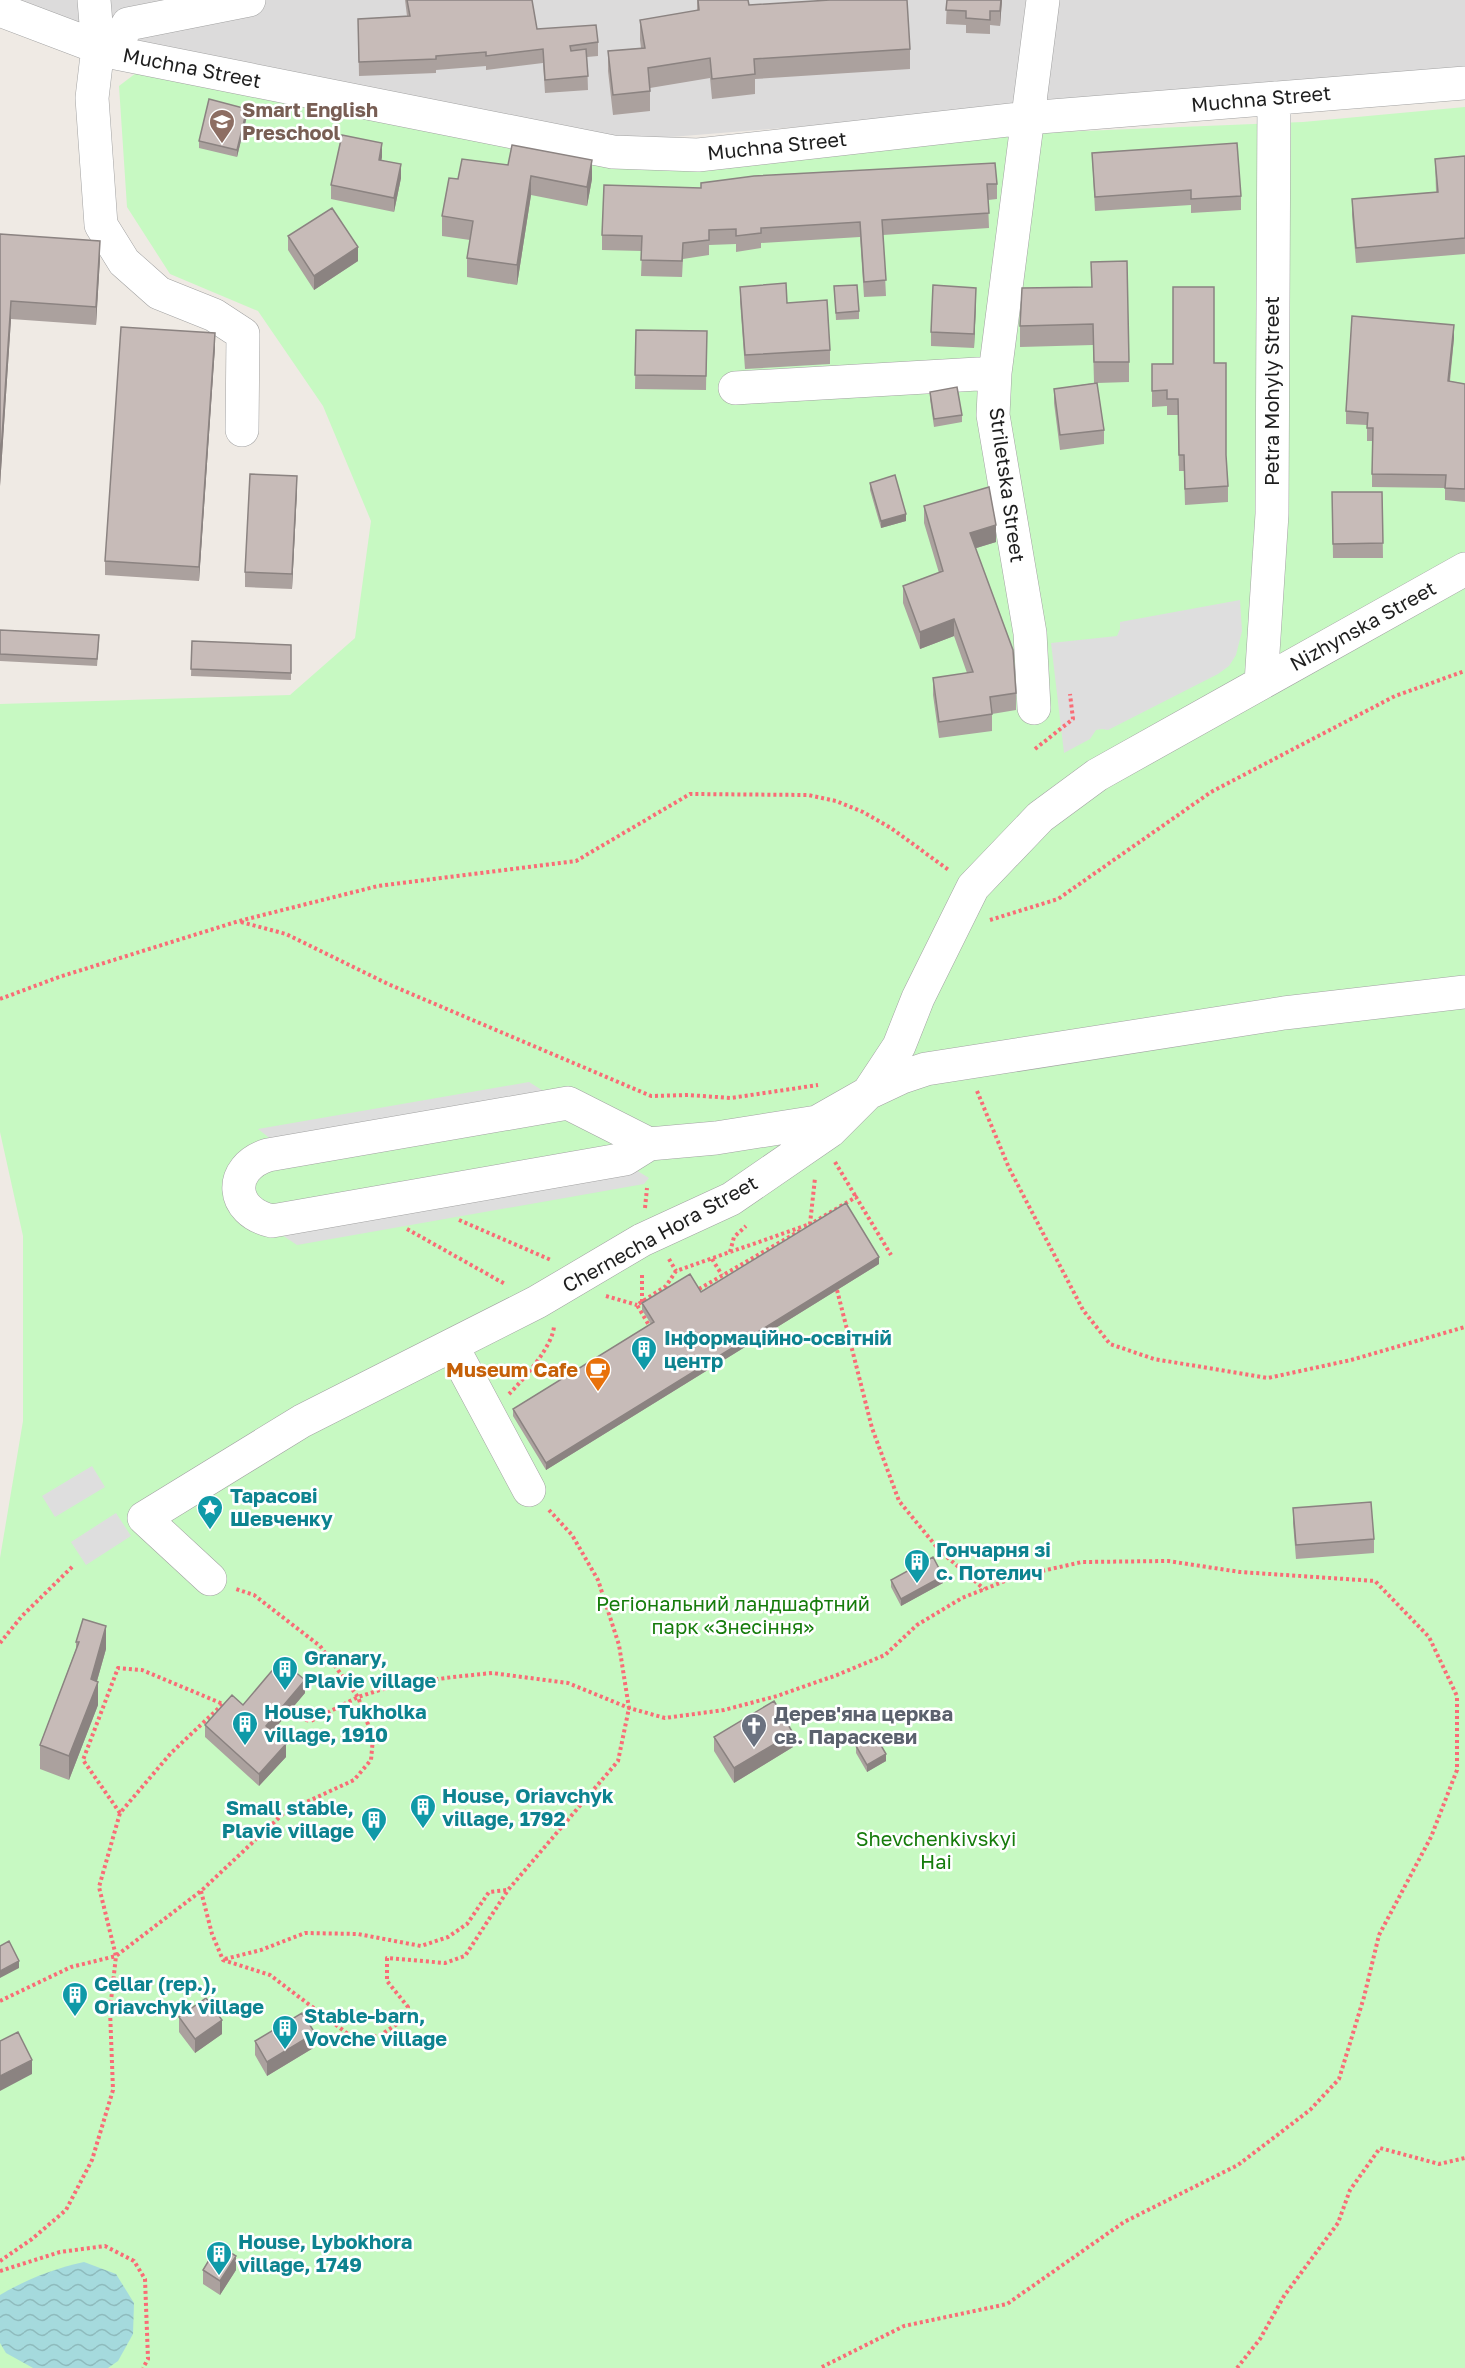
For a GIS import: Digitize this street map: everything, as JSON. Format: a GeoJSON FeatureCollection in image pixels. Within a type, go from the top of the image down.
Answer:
{"type":"FeatureCollection","features":[{"type":"Feature","properties":{"kind":"street","name":"Muchna Street"},"geometry":{"type":"LineString","coordinates":[[94,0],[105,50]]}},
{"type":"Feature","properties":{"kind":"street"},"geometry":{"type":"LineString","coordinates":[[242,430],[243,334],[214,315],[159,292],[124,262],[101,225],[92,98],[105,50],[128,24],[249,0]]}},
{"type":"Feature","properties":{"kind":"street","name":"Striletska Street"},"geometry":{"type":"LineString","coordinates":[[1034,708],[1030,633],[993,415],[995,373],[1043,0]]}},
{"type":"Feature","properties":{"kind":"street","name":"Muchna Street"},"geometry":{"type":"LineString","coordinates":[[0,10],[105,50],[614,152],[698,155],[1028,118],[1465,83]]}},
{"type":"Feature","properties":{"kind":"street","name":"Petra Mohyly Street"},"geometry":{"type":"LineString","coordinates":[[1261,683],[1268,611],[1272,514],[1274,98]]}},
{"type":"Feature","properties":{"kind":"street"},"geometry":{"type":"LineString","coordinates":[[735,388],[995,373]]}},
{"type":"Feature","properties":{"kind":"street","name":"Nizhynska Street"},"geometry":{"type":"LineString","coordinates":[[1261,683],[1465,569]]}},
{"type":"Feature","properties":{"kind":"street","name":"Chernecha Hora Street"},"geometry":{"type":"LineString","coordinates":[[210,1579],[144,1518],[302,1421],[545,1297],[642,1240],[731,1199],[809,1147],[830,1131],[868,1093],[899,1046],[948,933],[973,887],[1040,817],[1097,775],[1261,683]]}},
{"type":"Feature","properties":{"kind":"street"},"geometry":{"type":"LineString","coordinates":[[649,1144],[567,1103],[268,1155],[256,1159],[246,1167],[240,1178],[239,1189],[241,1201],[248,1211],[258,1218],[272,1221],[625,1159],[649,1144],[716,1138],[817,1122],[868,1093],[926,1069],[1284,1013],[1465,992]]}},
{"type":"Feature","properties":{"kind":"street"},"geometry":{"type":"LineString","coordinates":[[452,1346],[529,1490]]}},
{"type":"Feature","properties":{"kind":"path"},"geometry":{"type":"LineString","coordinates":[[948,933],[1058,899],[1211,792],[1395,696],[1465,671]]}},
{"type":"Feature","properties":{"kind":"path"},"geometry":{"type":"LineString","coordinates":[[1035,749],[1073,719],[1070,694]]}},
{"type":"Feature","properties":{"kind":"path"},"geometry":{"type":"LineString","coordinates":[[0,999],[58,977],[239,921],[378,886],[576,861],[690,794],[808,795],[836,801],[863,812],[891,828],[973,887]]}},
{"type":"Feature","properties":{"kind":"path"},"geometry":{"type":"LineString","coordinates":[[239,921],[286,934],[388,984],[651,1096],[688,1095],[731,1098],[818,1085],[825,1087]]}},
{"type":"Feature","properties":{"kind":"path"},"geometry":{"type":"LineString","coordinates":[[965,1062],[1009,1168],[1083,1310],[1110,1344],[1154,1359],[1268,1378],[1351,1360],[1465,1327]]}},
{"type":"Feature","properties":{"kind":"path"},"geometry":{"type":"LineString","coordinates":[[809,1147],[856,1197],[891,1255]]}},
{"type":"Feature","properties":{"kind":"path"},"geometry":{"type":"LineString","coordinates":[[809,1147],[810,1224]]}},
{"type":"Feature","properties":{"kind":"path"},"geometry":{"type":"LineString","coordinates":[[699,1289],[856,1197]]}},
{"type":"Feature","properties":{"kind":"path"},"geometry":{"type":"LineString","coordinates":[[641,1333],[651,1327],[637,1305],[666,1286],[676,1271],[810,1224]]}},
{"type":"Feature","properties":{"kind":"path"},"geometry":{"type":"LineString","coordinates":[[407,1229],[545,1297],[554,1330],[522,1381],[507,1397]]}},
{"type":"Feature","properties":{"kind":"path"},"geometry":{"type":"LineString","coordinates":[[712,1259],[722,1275]]}},
{"type":"Feature","properties":{"kind":"path"},"geometry":{"type":"LineString","coordinates":[[837,1290],[872,1428],[900,1501],[940,1551],[984,1589]]}},
{"type":"Feature","properties":{"kind":"path"},"geometry":{"type":"LineString","coordinates":[[201,1891],[212,1934],[223,1960],[270,1975],[352,2037],[379,2037],[403,2020],[408,2007],[387,1981],[387,1958],[445,1963],[465,1956],[508,1890],[618,1761],[629,1708],[619,1645],[598,1580],[572,1534],[529,1490]]}},
{"type":"Feature","properties":{"kind":"path"},"geometry":{"type":"LineString","coordinates":[[279,1714],[311,1721],[357,1697],[396,1685],[492,1673],[568,1683],[629,1708],[665,1718],[724,1710],[777,1696],[885,1655],[917,1625],[962,1598],[1015,1577],[1082,1562],[1168,1561],[1240,1572],[1375,1581],[1429,1637],[1457,1696],[1457,1770],[1431,1837],[1379,1935],[1364,1996],[1339,2079],[1310,2110],[1238,2165],[1124,2222],[1007,2304],[904,2326],[820,2368]]}},
{"type":"Feature","properties":{"kind":"path"},"geometry":{"type":"LineString","coordinates":[[0,1643],[22,1616],[74,1565]]}},
{"type":"Feature","properties":{"kind":"path"},"geometry":{"type":"LineString","coordinates":[[0,2001],[71,1967],[116,1956],[201,1891],[285,1812],[354,1780],[370,1760],[373,1738],[357,1697],[320,1646],[254,1595],[210,1579]]}},
{"type":"Feature","properties":{"kind":"path"},"geometry":{"type":"LineString","coordinates":[[120,1813],[83,1760],[118,1668],[142,1670],[222,1704],[237,1705]]}},
{"type":"Feature","properties":{"kind":"path"},"geometry":{"type":"LineString","coordinates":[[0,2262],[66,2210],[92,2160],[113,2090],[110,2010],[116,1956],[99,1887],[120,1813],[171,1753],[222,1704]]}},
{"type":"Feature","properties":{"kind":"path"},"geometry":{"type":"LineString","coordinates":[[223,1960],[261,1950],[305,1933],[358,1934],[422,1946],[448,1938],[467,1924],[489,1892],[508,1890]]}},
{"type":"Feature","properties":{"kind":"path"},"geometry":{"type":"LineString","coordinates":[[1238,2368],[1260,2338],[1284,2296],[1338,2223],[1350,2190],[1380,2148],[1439,2163],[1465,2158]]}},
{"type":"Feature","properties":{"kind":"path"},"geometry":{"type":"LineString","coordinates":[[0,2271],[60,2252],[105,2246],[134,2260],[146,2279],[148,2359],[143,2368]]}},
{"type":"Feature","properties":{"kind":"shaded area"},"geometry":{"type":"Polygon","coordinates":[[[0,0],[1033,0],[1020,109],[609,142],[80,31],[0,0]]]}},
{"type":"Feature","properties":{"kind":"shaded area"},"geometry":{"type":"Polygon","coordinates":[[[1051,0],[1465,0],[1465,72],[1038,109],[1051,0]]]}},
{"type":"Feature","properties":{"kind":"shaded area"},"geometry":{"type":"Polygon","coordinates":[[[1240,600],[1242,631],[1236,655],[1229,666],[1218,674],[1108,730],[1096,730],[1090,739],[1064,753],[1051,643],[1117,636],[1120,622],[1240,600]]]}},
{"type":"Feature","properties":{"kind":"shaded area"},"geometry":{"type":"Polygon","coordinates":[[[529,1082],[545,1092],[277,1144],[258,1129],[529,1082]]]}},
{"type":"Feature","properties":{"kind":"shaded area"},"geometry":{"type":"Polygon","coordinates":[[[631,1167],[649,1178],[644,1184],[297,1245],[273,1229],[631,1167]]]}},
{"type":"Feature","properties":{"kind":"shaded area"},"geometry":{"type":"Polygon","coordinates":[[[92,1466],[105,1487],[55,1517],[42,1496],[92,1466]]]}},
{"type":"Feature","properties":{"kind":"shaded area"},"geometry":{"type":"Polygon","coordinates":[[[116,1513],[131,1536],[86,1565],[71,1542],[116,1513]]]}},
{"type":"Feature","properties":{"kind":"green space","name":"Регіональний ландшафтний парк «Знесіння»"},"geometry":{"type":"Polygon","coordinates":[[[140,70],[541,153],[869,148],[1059,132],[1303,122],[1465,107],[1465,2368],[0,2368],[0,1558],[23,1421],[23,1236],[0,1132],[0,704],[290,695],[355,638],[371,521],[323,406],[258,311],[170,274],[127,207],[119,86],[140,70]]]}},
{"type":"Feature","properties":{"kind":"water"},"geometry":{"type":"Polygon","coordinates":[[[84,2262],[116,2274],[134,2303],[133,2334],[118,2361],[108,2368],[33,2368],[6,2353],[0,2343],[0,2295],[40,2275],[84,2262]]]}},
{"type":"Feature","properties":{"kind":"building"},"geometry":{"type":"Polygon","coordinates":[[[407,0],[532,0],[537,29],[596,25],[598,42],[570,46],[571,51],[586,49],[588,76],[545,80],[543,49],[486,56],[486,52],[436,56],[436,59],[359,62],[358,19],[410,16],[407,0]]]}},
{"type":"Feature","properties":{"kind":"building"},"geometry":{"type":"Polygon","coordinates":[[[698,0],[748,0],[749,5],[830,0],[907,0],[910,49],[754,59],[755,74],[712,79],[710,58],[648,68],[650,91],[613,95],[608,51],[645,48],[640,20],[699,10],[698,0]]]}},
{"type":"Feature","properties":{"kind":"building"},"geometry":{"type":"Polygon","coordinates":[[[947,0],[1001,0],[1000,11],[990,11],[990,20],[966,18],[966,11],[946,10],[947,0]]]}},
{"type":"Feature","properties":{"kind":"building"},"geometry":{"type":"Polygon","coordinates":[[[209,99],[247,109],[237,150],[199,141],[209,99]]]}},
{"type":"Feature","properties":{"kind":"building"},"geometry":{"type":"Polygon","coordinates":[[[342,135],[382,143],[379,160],[401,164],[394,198],[331,185],[342,135]]]}},
{"type":"Feature","properties":{"kind":"building"},"geometry":{"type":"Polygon","coordinates":[[[1237,143],[1241,196],[1191,199],[1191,190],[1095,197],[1092,153],[1237,143]]]}},
{"type":"Feature","properties":{"kind":"building"},"geometry":{"type":"Polygon","coordinates":[[[512,145],[592,160],[587,187],[531,176],[517,265],[467,258],[473,221],[442,216],[449,178],[458,179],[462,159],[508,165],[512,145]]]}},
{"type":"Feature","properties":{"kind":"building"},"geometry":{"type":"Polygon","coordinates":[[[1465,156],[1465,238],[1356,248],[1352,199],[1438,192],[1435,159],[1465,156]]]}},
{"type":"Feature","properties":{"kind":"building"},"geometry":{"type":"Polygon","coordinates":[[[995,163],[997,184],[987,184],[989,213],[882,220],[886,280],[864,282],[860,222],[761,228],[761,233],[736,236],[736,229],[709,230],[709,240],[683,243],[682,261],[641,260],[642,236],[602,235],[604,185],[701,188],[701,183],[754,176],[995,163]]]}},
{"type":"Feature","properties":{"kind":"building"},"geometry":{"type":"Polygon","coordinates":[[[332,208],[358,247],[314,276],[288,236],[332,208]]]}},
{"type":"Feature","properties":{"kind":"building"},"geometry":{"type":"Polygon","coordinates":[[[0,234],[100,241],[96,307],[11,301],[0,468],[0,234]]]}},
{"type":"Feature","properties":{"kind":"building"},"geometry":{"type":"Polygon","coordinates":[[[1127,261],[1129,362],[1094,362],[1093,324],[1020,326],[1022,288],[1092,287],[1091,262],[1127,261]]]}},
{"type":"Feature","properties":{"kind":"building"},"geometry":{"type":"Polygon","coordinates":[[[786,283],[787,303],[827,300],[830,350],[745,355],[740,287],[786,283]]]}},
{"type":"Feature","properties":{"kind":"building"},"geometry":{"type":"Polygon","coordinates":[[[857,285],[859,311],[836,313],[834,286],[857,285]]]}},
{"type":"Feature","properties":{"kind":"building"},"geometry":{"type":"Polygon","coordinates":[[[933,285],[976,288],[974,334],[931,332],[933,285]]]}},
{"type":"Feature","properties":{"kind":"building"},"geometry":{"type":"Polygon","coordinates":[[[1173,287],[1214,287],[1214,363],[1226,363],[1228,486],[1185,489],[1184,455],[1179,455],[1178,399],[1167,399],[1167,390],[1152,391],[1152,364],[1173,364],[1173,287]]]}},
{"type":"Feature","properties":{"kind":"building"},"geometry":{"type":"Polygon","coordinates":[[[1352,316],[1454,325],[1448,381],[1465,384],[1465,489],[1445,488],[1446,475],[1372,474],[1373,428],[1367,428],[1368,413],[1346,411],[1352,316]]]}},
{"type":"Feature","properties":{"kind":"building"},"geometry":{"type":"Polygon","coordinates":[[[121,327],[215,333],[199,567],[105,561],[121,327]]]}},
{"type":"Feature","properties":{"kind":"building"},"geometry":{"type":"Polygon","coordinates":[[[636,330],[707,331],[706,376],[635,375],[636,330]]]}},
{"type":"Feature","properties":{"kind":"building"},"geometry":{"type":"Polygon","coordinates":[[[1097,383],[1104,430],[1060,435],[1054,389],[1097,383]]]}},
{"type":"Feature","properties":{"kind":"building"},"geometry":{"type":"Polygon","coordinates":[[[957,387],[962,415],[934,419],[930,392],[957,387]]]}},
{"type":"Feature","properties":{"kind":"building"},"geometry":{"type":"Polygon","coordinates":[[[250,474],[297,476],[292,574],[245,572],[250,474]]]}},
{"type":"Feature","properties":{"kind":"building"},"geometry":{"type":"Polygon","coordinates":[[[895,475],[906,514],[881,521],[870,483],[895,475]]]}},
{"type":"Feature","properties":{"kind":"building"},"geometry":{"type":"Polygon","coordinates":[[[989,487],[996,525],[970,533],[1013,650],[1016,693],[990,697],[992,714],[939,722],[933,678],[973,672],[954,619],[920,632],[903,586],[943,571],[924,506],[989,487]]]}},
{"type":"Feature","properties":{"kind":"building"},"geometry":{"type":"Polygon","coordinates":[[[1332,492],[1382,492],[1383,543],[1333,544],[1332,492]]]}},
{"type":"Feature","properties":{"kind":"building"},"geometry":{"type":"Polygon","coordinates":[[[0,630],[99,635],[97,659],[0,654],[0,630]]]}},
{"type":"Feature","properties":{"kind":"building"},"geometry":{"type":"Polygon","coordinates":[[[192,641],[291,645],[291,673],[191,669],[192,641]]]}},
{"type":"Feature","properties":{"kind":"building","name":"Інформаційно-освітній центр"},"geometry":{"type":"Polygon","coordinates":[[[846,1203],[879,1257],[546,1463],[513,1409],[654,1322],[642,1303],[690,1274],[701,1292],[846,1203]]]}},
{"type":"Feature","properties":{"kind":"building"},"geometry":{"type":"Polygon","coordinates":[[[1371,1502],[1374,1539],[1296,1545],[1293,1508],[1371,1502]]]}},
{"type":"Feature","properties":{"kind":"building","name":"Гончарня зі с. Потелич"},"geometry":{"type":"Polygon","coordinates":[[[933,1557],[943,1576],[901,1599],[891,1580],[933,1557]]]}},
{"type":"Feature","properties":{"kind":"building"},"geometry":{"type":"Polygon","coordinates":[[[83,1619],[106,1626],[91,1679],[98,1682],[69,1756],[40,1745],[79,1642],[76,1642],[83,1619]]]}},
{"type":"Feature","properties":{"kind":"building"},"geometry":{"type":"Polygon","coordinates":[[[281,1660],[305,1680],[266,1726],[286,1744],[259,1774],[205,1725],[232,1695],[243,1705],[281,1660]]]}},
{"type":"Feature","properties":{"kind":"building"},"geometry":{"type":"Polygon","coordinates":[[[774,1701],[793,1733],[734,1768],[714,1737],[774,1701]]]}},
{"type":"Feature","properties":{"kind":"building"},"geometry":{"type":"Polygon","coordinates":[[[875,1735],[886,1754],[867,1765],[856,1746],[875,1735]]]}},
{"type":"Feature","properties":{"kind":"building"},"geometry":{"type":"Polygon","coordinates":[[[9,1941],[19,1961],[0,1971],[0,1946],[9,1941]]]}},
{"type":"Feature","properties":{"kind":"building"},"geometry":{"type":"Polygon","coordinates":[[[206,1998],[222,2020],[195,2039],[179,2017],[206,1998]]]}},
{"type":"Feature","properties":{"kind":"building"},"geometry":{"type":"Polygon","coordinates":[[[302,2013],[315,2033],[267,2062],[255,2041],[302,2013]]]}},
{"type":"Feature","properties":{"kind":"building"},"geometry":{"type":"Polygon","coordinates":[[[18,2032],[32,2060],[0,2076],[0,2041],[18,2032]]]}},
{"type":"Feature","properties":{"kind":"building"},"geometry":{"type":"Polygon","coordinates":[[[218,2245],[236,2256],[220,2281],[203,2270],[218,2245]]]}},
{"type":"Feature","properties":{"kind":"place","name":"Smart English Preschool"},"geometry":{"type":"Point","coordinates":[222,145]}},
{"type":"Feature","properties":{"kind":"place","name":"Інформаційно-освітній центр"},"geometry":{"type":"Point","coordinates":[644,1372]}},
{"type":"Feature","properties":{"kind":"place","name":"Museum Cafe"},"geometry":{"type":"Point","coordinates":[598,1393]}},
{"type":"Feature","properties":{"kind":"place","name":"Тарасові Шевченку"},"geometry":{"type":"Point","coordinates":[210,1531]}},
{"type":"Feature","properties":{"kind":"place","name":"Гончарня зі с. Потелич"},"geometry":{"type":"Point","coordinates":[917,1585]}},
{"type":"Feature","properties":{"kind":"place","name":"Granary, Plavie village"},"geometry":{"type":"Point","coordinates":[285,1692]}},
{"type":"Feature","properties":{"kind":"place","name":"House, Tukholka village, 1910"},"geometry":{"type":"Point","coordinates":[245,1747]}},
{"type":"Feature","properties":{"kind":"place","name":"Дерев'яна церква св. Параскеви"},"geometry":{"type":"Point","coordinates":[754,1749]}},
{"type":"Feature","properties":{"kind":"place","name":"House, Oriavchyk village, 1792"},"geometry":{"type":"Point","coordinates":[423,1830]}},
{"type":"Feature","properties":{"kind":"place","name":"Small stable, Plavie village"},"geometry":{"type":"Point","coordinates":[374,1843]}},
{"type":"Feature","properties":{"kind":"place","name":"Cellar (rep.), Oriavchyk village"},"geometry":{"type":"Point","coordinates":[75,2018]}},
{"type":"Feature","properties":{"kind":"place","name":"Stable-barn, Vovche village"},"geometry":{"type":"Point","coordinates":[285,2051]}},
{"type":"Feature","properties":{"kind":"place","name":"House, Lybokhora village, 1749"},"geometry":{"type":"Point","coordinates":[219,2277]}},
{"type":"Feature","properties":{"kind":"park label","name":"Shevchenkivskyi Hai"},"geometry":{"type":"Point","coordinates":[936,1850]}}]}
